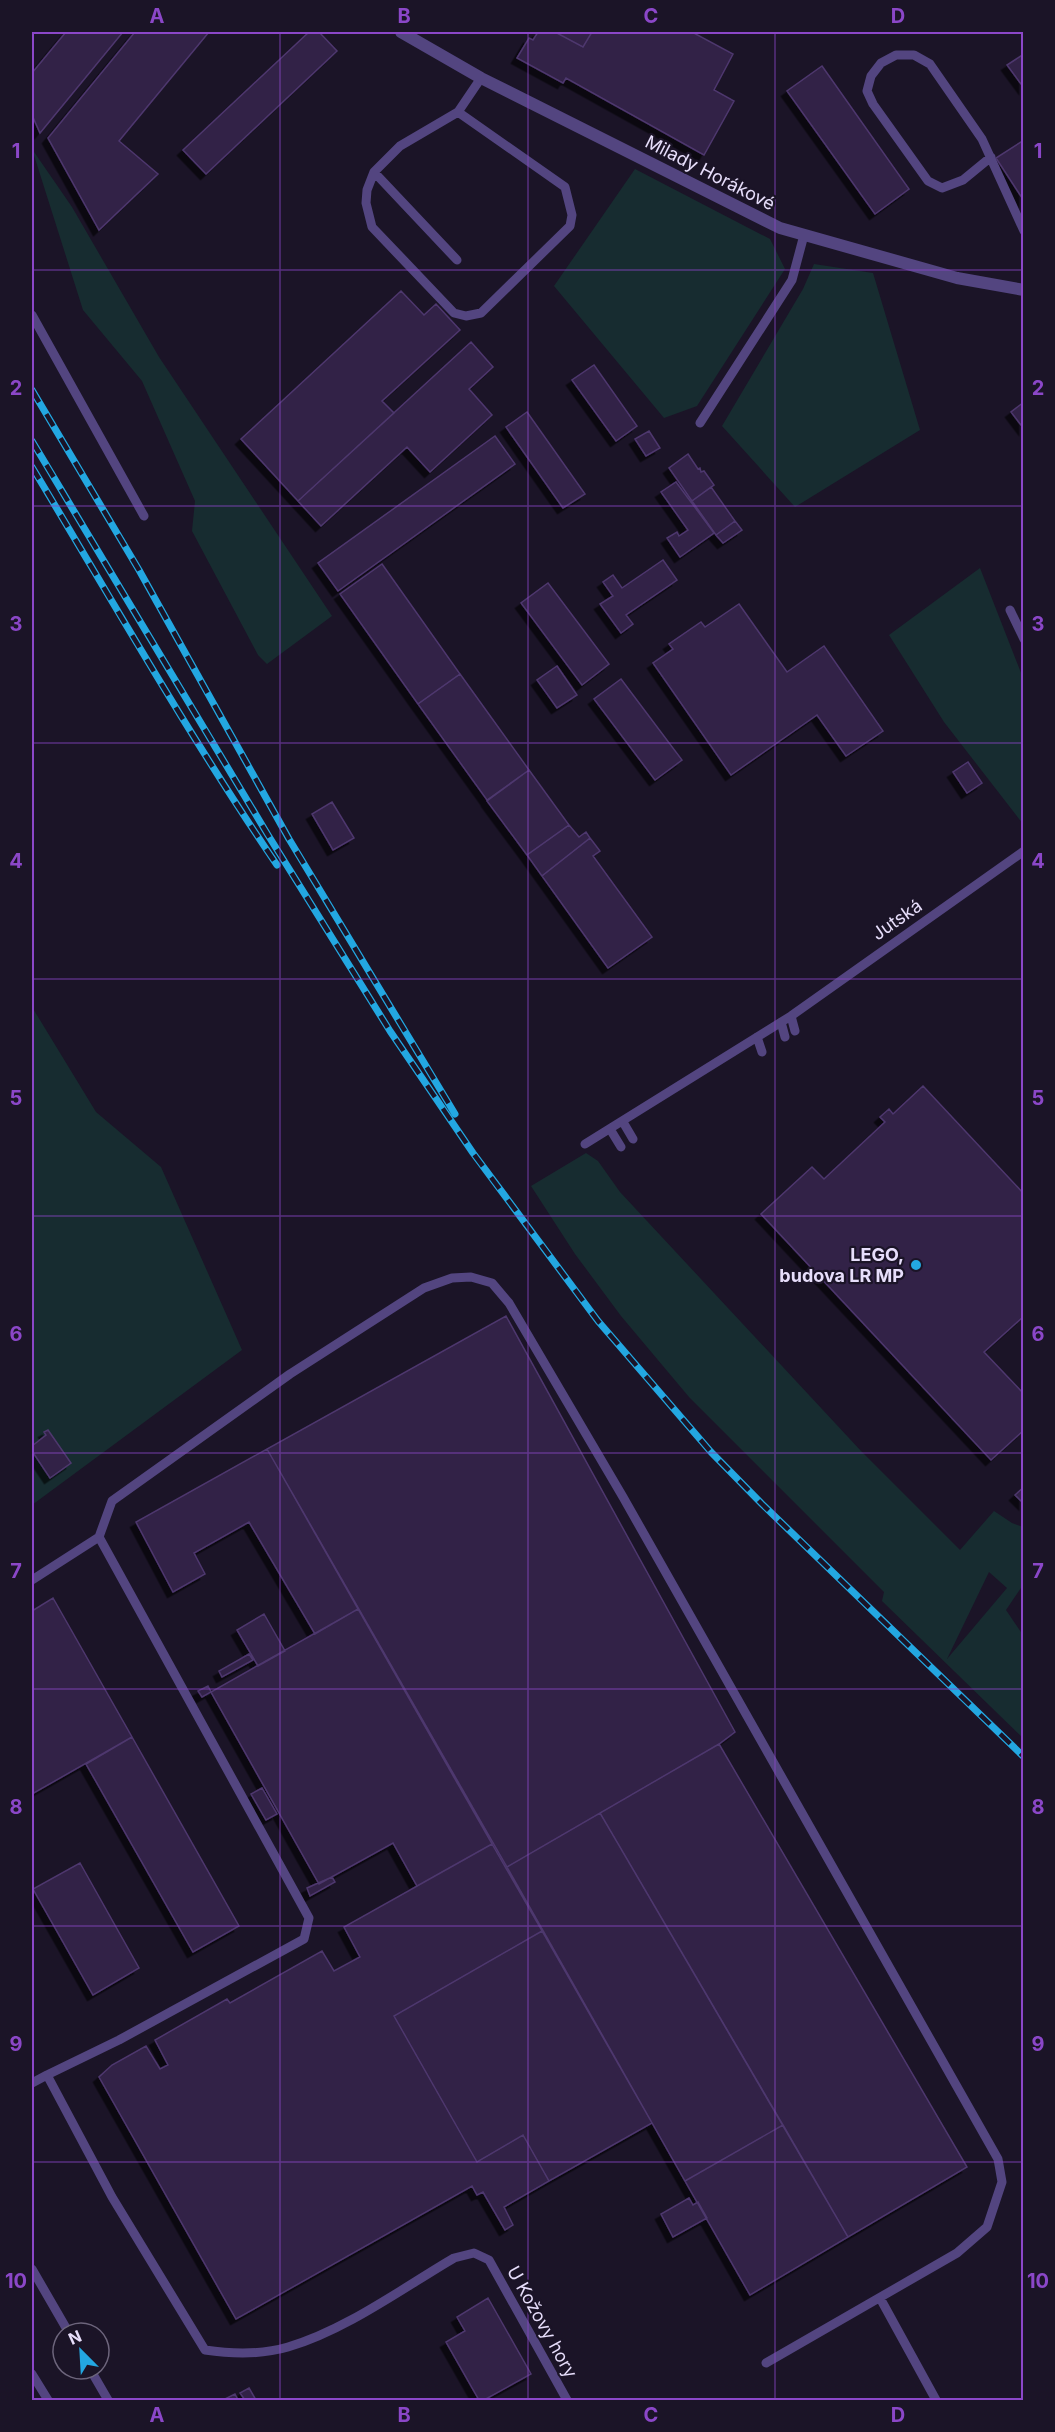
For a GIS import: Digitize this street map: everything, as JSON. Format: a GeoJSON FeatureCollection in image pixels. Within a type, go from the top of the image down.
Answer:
{"type":"FeatureCollection","features":[{"type":"Feature","properties":{"kind":"street","name":"Milady Horákové"},"geometry":{"type":"LineString","coordinates":[[401,32],[481,78],[770,223],[804,235],[957,278],[1023,290]]}},
{"type":"Feature","properties":{"kind":"lane"},"geometry":{"type":"LineString","coordinates":[[991,157],[963,180],[942,188],[928,181],[873,104],[867,91],[871,76],[881,63],[896,55],[914,55],[930,64],[982,139],[991,157],[1008,200],[1023,231]]}},
{"type":"Feature","properties":{"kind":"lane"},"geometry":{"type":"LineString","coordinates":[[458,112],[565,187],[572,215],[570,226],[481,313],[466,316],[454,313],[372,228],[366,197],[374,172],[400,146],[458,112],[481,78]]}},
{"type":"Feature","properties":{"kind":"lane"},"geometry":{"type":"LineString","coordinates":[[374,172],[457,260]]}},
{"type":"Feature","properties":{"kind":"lane"},"geometry":{"type":"LineString","coordinates":[[700,423],[792,280],[804,235]]}},
{"type":"Feature","properties":{"kind":"lane"},"geometry":{"type":"LineString","coordinates":[[32,315],[144,516]]}},
{"type":"Feature","properties":{"kind":"lane"},"geometry":{"type":"LineString","coordinates":[[1010,610],[1023,639]]}},
{"type":"Feature","properties":{"kind":"lane","name":"Jutská"},"geometry":{"type":"LineString","coordinates":[[585,1144],[790,1016],[1023,850]]}},
{"type":"Feature","properties":{"kind":"lane"},"geometry":{"type":"LineString","coordinates":[[790,1016],[795,1031]]}},
{"type":"Feature","properties":{"kind":"lane"},"geometry":{"type":"LineString","coordinates":[[781,1022],[785,1037]]}},
{"type":"Feature","properties":{"kind":"lane"},"geometry":{"type":"LineString","coordinates":[[757,1037],[762,1052]]}},
{"type":"Feature","properties":{"kind":"lane"},"geometry":{"type":"LineString","coordinates":[[623,1122],[633,1139]]}},
{"type":"Feature","properties":{"kind":"lane"},"geometry":{"type":"LineString","coordinates":[[610,1129],[621,1147]]}},
{"type":"Feature","properties":{"kind":"lane"},"geometry":{"type":"LineString","coordinates":[[32,1580],[99,1537],[112,1501],[309,1362],[424,1288],[452,1278],[471,1277],[492,1283],[508,1303],[623,1497],[998,2159],[1002,2182],[987,2227],[957,2253],[766,2363]]}},
{"type":"Feature","properties":{"kind":"lane"},"geometry":{"type":"LineString","coordinates":[[32,2083],[119,2040],[304,1939],[309,1918],[99,1537]]}},
{"type":"Feature","properties":{"kind":"lane","name":"U Kožovy hory"},"geometry":{"type":"LineString","coordinates":[[46,2076],[112,2197],[206,2350],[238,2354],[287,2348],[342,2324],[454,2258],[474,2253],[489,2260],[567,2400]]}},
{"type":"Feature","properties":{"kind":"lane"},"geometry":{"type":"LineString","coordinates":[[32,2270],[62,2321]]}},
{"type":"Feature","properties":{"kind":"lane"},"geometry":{"type":"LineString","coordinates":[[880,2298],[936,2400]]}},
{"type":"Feature","properties":{"kind":"lane"},"geometry":{"type":"LineString","coordinates":[[32,2374],[48,2400]]}},
{"type":"Feature","properties":{"kind":"lane"},"geometry":{"type":"LineString","coordinates":[[97,2381],[108,2400]]}},
{"type":"Feature","properties":{"kind":"green space"},"geometry":{"type":"Polygon","coordinates":[[[32,149],[72,207],[159,357],[332,616],[267,664],[258,655],[192,531],[195,501],[142,381],[83,310],[32,149]]]}},
{"type":"Feature","properties":{"kind":"green space"},"geometry":{"type":"Polygon","coordinates":[[[635,169],[770,239],[785,269],[697,406],[664,418],[554,286],[635,169]]]}},
{"type":"Feature","properties":{"kind":"green space"},"geometry":{"type":"Polygon","coordinates":[[[814,264],[873,273],[920,430],[795,507],[722,426],[803,289],[814,264]]]}},
{"type":"Feature","properties":{"kind":"green space"},"geometry":{"type":"Polygon","coordinates":[[[980,568],[1023,678],[1023,824],[944,722],[889,635],[980,568]]]}},
{"type":"Feature","properties":{"kind":"green space"},"geometry":{"type":"Polygon","coordinates":[[[32,1007],[96,1112],[161,1167],[242,1350],[32,1505],[32,1007]]]}},
{"type":"Feature","properties":{"kind":"green space"},"geometry":{"type":"Polygon","coordinates":[[[586,1153],[598,1161],[620,1192],[861,1451],[960,1550],[994,1511],[1012,1523],[1023,1527],[1023,1585],[1006,1610],[1023,1635],[1023,1738],[882,1601],[884,1592],[689,1397],[621,1316],[575,1254],[531,1186],[586,1153]],[[989,1572],[947,1659],[1007,1588],[989,1572]]]}},
{"type":"Feature","properties":{"kind":"building"},"geometry":{"type":"Polygon","coordinates":[[[66,32],[123,32],[40,133],[32,115],[32,73],[66,32]]]}},
{"type":"Feature","properties":{"kind":"building"},"geometry":{"type":"Polygon","coordinates":[[[135,32],[209,32],[119,141],[158,174],[99,230],[48,138],[135,32]]]}},
{"type":"Feature","properties":{"kind":"building"},"geometry":{"type":"Polygon","coordinates":[[[309,32],[319,32],[337,51],[206,174],[183,150],[309,32]]]}},
{"type":"Feature","properties":{"kind":"building"},"geometry":{"type":"Polygon","coordinates":[[[538,32],[555,32],[583,47],[592,32],[692,32],[733,54],[714,90],[734,101],[704,155],[566,78],[563,83],[517,58],[529,38],[533,40],[538,32]]]}},
{"type":"Feature","properties":{"kind":"building"},"geometry":{"type":"Polygon","coordinates":[[[555,32],[592,32],[583,47],[555,32]]]}},
{"type":"Feature","properties":{"kind":"building"},"geometry":{"type":"Polygon","coordinates":[[[1024,54],[1024,88],[1007,65],[1024,54]]]}},
{"type":"Feature","properties":{"kind":"building"},"geometry":{"type":"Polygon","coordinates":[[[822,66],[909,189],[875,214],[787,91],[822,66]]]}},
{"type":"Feature","properties":{"kind":"building"},"geometry":{"type":"Polygon","coordinates":[[[1024,140],[1024,201],[996,158],[1024,140]]]}},
{"type":"Feature","properties":{"kind":"building"},"geometry":{"type":"Polygon","coordinates":[[[401,291],[424,315],[436,304],[460,330],[382,401],[394,413],[298,501],[241,439],[401,291]]]}},
{"type":"Feature","properties":{"kind":"building"},"geometry":{"type":"Polygon","coordinates":[[[471,342],[493,367],[469,389],[492,415],[430,472],[407,447],[321,526],[298,501],[471,342]]]}},
{"type":"Feature","properties":{"kind":"building"},"geometry":{"type":"Polygon","coordinates":[[[594,365],[637,426],[616,441],[572,380],[594,365]]]}},
{"type":"Feature","properties":{"kind":"building"},"geometry":{"type":"Polygon","coordinates":[[[1024,402],[1024,429],[1011,412],[1024,402]]]}},
{"type":"Feature","properties":{"kind":"building"},"geometry":{"type":"Polygon","coordinates":[[[527,412],[585,494],[563,508],[506,427],[527,412]]]}},
{"type":"Feature","properties":{"kind":"building"},"geometry":{"type":"Polygon","coordinates":[[[649,431],[660,448],[646,456],[635,439],[649,431]]]}},
{"type":"Feature","properties":{"kind":"building"},"geometry":{"type":"Polygon","coordinates":[[[495,436],[515,464],[338,591],[318,563],[495,436]]]}},
{"type":"Feature","properties":{"kind":"building"},"geometry":{"type":"Polygon","coordinates":[[[688,454],[698,469],[700,468],[701,472],[704,471],[714,485],[692,501],[669,468],[688,454]]]}},
{"type":"Feature","properties":{"kind":"building"},"geometry":{"type":"Polygon","coordinates":[[[676,482],[714,533],[680,557],[667,538],[677,532],[679,536],[688,530],[661,492],[676,482]]]}},
{"type":"Feature","properties":{"kind":"building"},"geometry":{"type":"Polygon","coordinates":[[[711,487],[735,521],[716,535],[692,501],[711,487]]]}},
{"type":"Feature","properties":{"kind":"building"},"geometry":{"type":"Polygon","coordinates":[[[735,521],[742,530],[723,543],[716,535],[735,521]]]}},
{"type":"Feature","properties":{"kind":"building"},"geometry":{"type":"Polygon","coordinates":[[[663,560],[677,580],[626,615],[633,624],[621,633],[600,604],[613,596],[603,582],[613,575],[622,588],[663,560]]]}},
{"type":"Feature","properties":{"kind":"building"},"geometry":{"type":"Polygon","coordinates":[[[382,564],[460,674],[418,704],[340,594],[382,564]]]}},
{"type":"Feature","properties":{"kind":"building"},"geometry":{"type":"Polygon","coordinates":[[[548,583],[609,664],[582,685],[521,603],[548,583]]]}},
{"type":"Feature","properties":{"kind":"building"},"geometry":{"type":"Polygon","coordinates":[[[739,604],[787,672],[824,646],[883,731],[846,756],[817,715],[731,775],[653,663],[673,649],[669,644],[701,622],[705,627],[739,604]]]}},
{"type":"Feature","properties":{"kind":"building"},"geometry":{"type":"Polygon","coordinates":[[[557,666],[577,695],[557,708],[537,680],[557,666]]]}},
{"type":"Feature","properties":{"kind":"building"},"geometry":{"type":"Polygon","coordinates":[[[460,674],[529,770],[487,800],[418,704],[460,674]]]}},
{"type":"Feature","properties":{"kind":"building"},"geometry":{"type":"Polygon","coordinates":[[[621,679],[682,760],[655,780],[594,699],[621,679]]]}},
{"type":"Feature","properties":{"kind":"building"},"geometry":{"type":"Polygon","coordinates":[[[968,762],[982,783],[967,793],[953,772],[968,762]]]}},
{"type":"Feature","properties":{"kind":"building"},"geometry":{"type":"Polygon","coordinates":[[[529,770],[569,825],[527,855],[487,801],[529,770]]]}},
{"type":"Feature","properties":{"kind":"building"},"geometry":{"type":"Polygon","coordinates":[[[332,802],[354,838],[333,850],[312,814],[332,802]]]}},
{"type":"Feature","properties":{"kind":"building"},"geometry":{"type":"Polygon","coordinates":[[[569,825],[579,837],[586,832],[590,838],[542,876],[527,855],[569,825]]]}},
{"type":"Feature","properties":{"kind":"building"},"geometry":{"type":"Polygon","coordinates":[[[590,838],[600,851],[593,856],[652,937],[608,968],[542,876],[590,838]]]}},
{"type":"Feature","properties":{"kind":"building","name":"LEGO, budova LR MP"},"geometry":{"type":"Polygon","coordinates":[[[923,1086],[1024,1194],[1024,1316],[984,1352],[1024,1394],[1024,1430],[991,1460],[761,1214],[812,1167],[824,1179],[885,1122],[880,1117],[889,1109],[893,1114],[923,1086]]]}},
{"type":"Feature","properties":{"kind":"building"},"geometry":{"type":"Polygon","coordinates":[[[506,1316],[735,1732],[719,1744],[507,1867],[267,1449],[506,1316]]]}},
{"type":"Feature","properties":{"kind":"building"},"geometry":{"type":"Polygon","coordinates":[[[48,1430],[71,1463],[50,1478],[32,1451],[32,1446],[46,1435],[44,1432],[48,1430]]]}},
{"type":"Feature","properties":{"kind":"building"},"geometry":{"type":"Polygon","coordinates":[[[267,1449],[358,1609],[315,1634],[249,1522],[194,1553],[205,1574],[173,1592],[136,1522],[267,1449]]]}},
{"type":"Feature","properties":{"kind":"building"},"geometry":{"type":"Polygon","coordinates":[[[1024,1487],[1024,1504],[1015,1495],[1024,1487]]]}},
{"type":"Feature","properties":{"kind":"building"},"geometry":{"type":"Polygon","coordinates":[[[53,1598],[132,1737],[32,1794],[32,1611],[53,1598]]]}},
{"type":"Feature","properties":{"kind":"building"},"geometry":{"type":"Polygon","coordinates":[[[358,1609],[492,1844],[417,1886],[393,1843],[319,1884],[211,1692],[358,1609]]]}},
{"type":"Feature","properties":{"kind":"building"},"geometry":{"type":"Polygon","coordinates":[[[264,1614],[285,1651],[258,1666],[237,1630],[264,1614]]]}},
{"type":"Feature","properties":{"kind":"building"},"geometry":{"type":"Polygon","coordinates":[[[249,1654],[253,1660],[222,1677],[219,1671],[249,1654]]]}},
{"type":"Feature","properties":{"kind":"building"},"geometry":{"type":"Polygon","coordinates":[[[208,1686],[211,1692],[202,1697],[198,1691],[208,1686]]]}},
{"type":"Feature","properties":{"kind":"building"},"geometry":{"type":"Polygon","coordinates":[[[132,1737],[239,1926],[193,1952],[86,1764],[132,1737]]]}},
{"type":"Feature","properties":{"kind":"building"},"geometry":{"type":"Polygon","coordinates":[[[719,1744],[967,2167],[848,2237],[600,1813],[719,1744]]]}},
{"type":"Feature","properties":{"kind":"building"},"geometry":{"type":"Polygon","coordinates":[[[262,1788],[277,1814],[266,1820],[251,1794],[262,1788]]]}},
{"type":"Feature","properties":{"kind":"building"},"geometry":{"type":"Polygon","coordinates":[[[600,1813],[783,2125],[685,2181],[507,1867],[600,1813]]]}},
{"type":"Feature","properties":{"kind":"building"},"geometry":{"type":"Polygon","coordinates":[[[492,1844],[542,1931],[394,2016],[477,2162],[523,2135],[549,2181],[504,2207],[513,2225],[505,2230],[483,2192],[477,2195],[472,2186],[236,2319],[99,2077],[112,2065],[146,2046],[160,2069],[168,2065],[155,2040],[227,1999],[230,2003],[322,1951],[334,1971],[360,1957],[344,1927],[492,1844]]]}},
{"type":"Feature","properties":{"kind":"building"},"geometry":{"type":"Polygon","coordinates":[[[80,1863],[139,1968],[93,1995],[33,1889],[80,1863]]]}},
{"type":"Feature","properties":{"kind":"building"},"geometry":{"type":"Polygon","coordinates":[[[332,1877],[335,1882],[310,1896],[307,1888],[332,1877]]]}},
{"type":"Feature","properties":{"kind":"building"},"geometry":{"type":"Polygon","coordinates":[[[542,1931],[652,2123],[549,2181],[523,2135],[477,2162],[394,2016],[542,1931]]]}},
{"type":"Feature","properties":{"kind":"building"},"geometry":{"type":"Polygon","coordinates":[[[783,2125],[848,2237],[750,2295],[685,2181],[783,2125]]]}},
{"type":"Feature","properties":{"kind":"building"},"geometry":{"type":"Polygon","coordinates":[[[689,2198],[693,2205],[698,2202],[707,2218],[673,2237],[661,2214],[689,2198]]]}},
{"type":"Feature","properties":{"kind":"building"},"geometry":{"type":"Polygon","coordinates":[[[488,2298],[531,2374],[484,2400],[479,2400],[446,2342],[465,2331],[457,2317],[488,2298]]]}},
{"type":"Feature","properties":{"kind":"building"},"geometry":{"type":"Polygon","coordinates":[[[249,2388],[256,2400],[245,2400],[240,2393],[249,2388]]]}},
{"type":"Feature","properties":{"kind":"building"},"geometry":{"type":"Polygon","coordinates":[[[235,2394],[238,2400],[223,2400],[235,2394]]]}},
{"type":"Feature","properties":{"kind":"railway"},"geometry":{"type":"LineString","coordinates":[[32,390],[139,570],[289,839],[455,1114]]}},
{"type":"Feature","properties":{"kind":"railway"},"geometry":{"type":"LineString","coordinates":[[32,441],[268,835],[390,1031],[473,1153],[598,1321],[711,1452],[1024,1757]]}},
{"type":"Feature","properties":{"kind":"railway"},"geometry":{"type":"LineString","coordinates":[[32,467],[182,717],[277,865]]}},
{"type":"Feature","properties":{"kind":"place","name":"LEGO, budova LR MP"},"geometry":{"type":"Point","coordinates":[916,1265]}}]}
